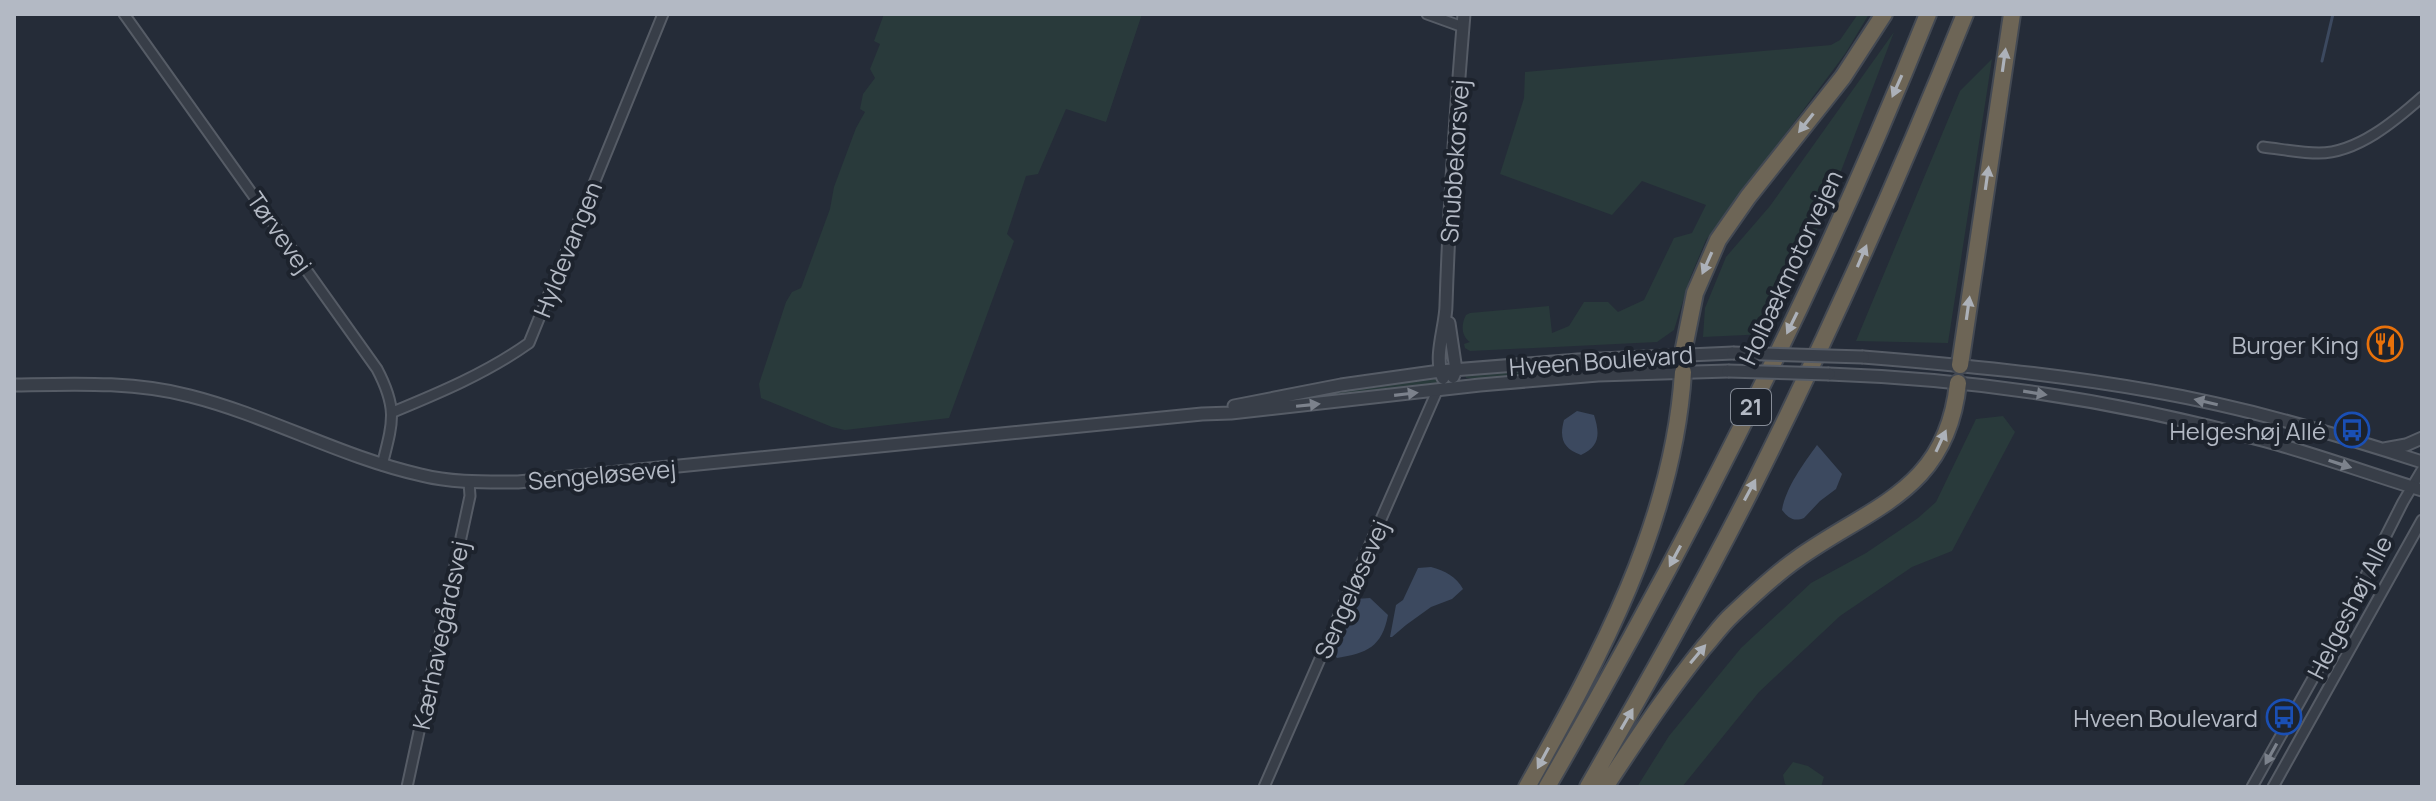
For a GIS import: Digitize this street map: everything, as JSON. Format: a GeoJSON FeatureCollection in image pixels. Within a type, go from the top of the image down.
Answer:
{"type":"FeatureCollection","features":[{"type":"Feature","properties":{"kind":"highway"},"geometry":{"type":"LineString","coordinates":[[1683,353],[1695,293],[1718,240],[1843,77],[1884,14]]}},
{"type":"Feature","properties":{"kind":"highway","name":"Holbækmotorvejen"},"geometry":{"type":"LineString","coordinates":[[1547,787],[1616,669],[1726,458],[1811,283],[1928,14]]}},
{"type":"Feature","properties":{"kind":"highway","name":"21"},"geometry":{"type":"LineString","coordinates":[[1588,787],[1646,686],[1773,445],[1844,298],[1965,14]]}},
{"type":"Feature","properties":{"kind":"highway"},"geometry":{"type":"LineString","coordinates":[[1960,365],[2012,14]]}},
{"type":"Feature","properties":{"kind":"highway"},"geometry":{"type":"LineString","coordinates":[[1527,787],[1592,667],[1638,565],[1674,455],[1682,407],[1683,372]]}},
{"type":"Feature","properties":{"kind":"highway"},"geometry":{"type":"LineString","coordinates":[[1605,787],[1678,679],[1730,617],[1796,559],[1893,499],[1916,481],[1936,452],[1947,428],[1958,383]]}},
{"type":"Feature","properties":{"kind":"street","name":"Tørvevej"},"geometry":{"type":"LineString","coordinates":[[124,14],[377,369],[389,391],[393,412]]}},
{"type":"Feature","properties":{"kind":"street","name":"Hyldevangen"},"geometry":{"type":"LineString","coordinates":[[393,412],[511,356],[529,343],[663,14]]}},
{"type":"Feature","properties":{"kind":"street"},"geometry":{"type":"LineString","coordinates":[[1427,14],[1464,20]]}},
{"type":"Feature","properties":{"kind":"street","name":"Snubbekorsvej"},"geometry":{"type":"LineString","coordinates":[[1440,371],[1464,20]]}},
{"type":"Feature","properties":{"kind":"street"},"geometry":{"type":"LineString","coordinates":[[2263,147],[2321,153],[2347,148],[2378,131],[2422,97]]}},
{"type":"Feature","properties":{"kind":"street","name":"Snubbekorsvej"},"geometry":{"type":"LineString","coordinates":[[1443,390],[1456,370],[1446,308]]}},
{"type":"Feature","properties":{"kind":"street"},"geometry":{"type":"LineString","coordinates":[[1683,353],[1683,372]]}},
{"type":"Feature","properties":{"kind":"street","name":"Hveen Boulevard"},"geometry":{"type":"LineString","coordinates":[[1440,371],[1683,353],[1863,357],[1960,365],[2071,378],[2187,398],[2267,416],[2422,462]]}},
{"type":"Feature","properties":{"kind":"street"},"geometry":{"type":"LineString","coordinates":[[1958,383],[1960,365]]}},
{"type":"Feature","properties":{"kind":"street"},"geometry":{"type":"LineString","coordinates":[[1440,371],[1443,390]]}},
{"type":"Feature","properties":{"kind":"street","name":"Sengeløsevej"},"geometry":{"type":"LineString","coordinates":[[1202,414],[1341,385],[1440,371]]}},
{"type":"Feature","properties":{"kind":"street","name":"Hveen Boulevard"},"geometry":{"type":"LineString","coordinates":[[1443,390],[1598,375],[1728,371],[1856,375],[1958,383],[2070,398],[2194,423],[2269,441],[2417,489]]}},
{"type":"Feature","properties":{"kind":"street","name":"Sengeløsevej"},"geometry":{"type":"LineString","coordinates":[[14,385],[94,383],[190,395],[382,465],[424,476],[469,482],[518,482],[1443,390]]}},
{"type":"Feature","properties":{"kind":"street","name":"Sengeløsevej"},"geometry":{"type":"LineString","coordinates":[[1264,787],[1443,390]]}},
{"type":"Feature","properties":{"kind":"street"},"geometry":{"type":"LineString","coordinates":[[382,465],[393,412]]}},
{"type":"Feature","properties":{"kind":"street"},"geometry":{"type":"LineString","coordinates":[[2382,449],[2406,445],[2422,438]]}},
{"type":"Feature","properties":{"kind":"street","name":"Helgeshøj Alle"},"geometry":{"type":"LineString","coordinates":[[2252,787],[2417,489],[2422,470]]}},
{"type":"Feature","properties":{"kind":"street","name":"Kærhavegårdsvej"},"geometry":{"type":"LineString","coordinates":[[407,787],[470,496],[469,482]]}},
{"type":"Feature","properties":{"kind":"street","name":"Helgeshøj Alle"},"geometry":{"type":"LineString","coordinates":[[2273,787],[2422,520]]}},
{"type":"Feature","properties":{"kind":"shaded area"},"geometry":{"type":"Polygon","coordinates":[[[884,14],[1142,14],[1106,122],[1066,109],[1038,174],[1026,176],[1007,234],[1014,241],[949,418],[845,430],[761,398],[759,384],[786,302],[792,292],[801,288],[830,209],[834,187],[865,112],[860,109],[863,94],[875,78],[870,69],[880,44],[874,41],[884,14]]]}},
{"type":"Feature","properties":{"kind":"shaded area"},"geometry":{"type":"Polygon","coordinates":[[[1858,14],[1869,14],[1845,54],[1706,240],[1674,330],[1657,342],[1470,351],[1465,348],[1464,344],[1470,342],[1463,333],[1463,326],[1466,315],[1470,313],[1549,306],[1552,333],[1569,326],[1584,302],[1608,302],[1618,312],[1644,300],[1674,238],[1692,233],[1706,205],[1642,181],[1612,215],[1500,174],[1524,98],[1525,72],[1831,45],[1840,40],[1858,14]]]}},
{"type":"Feature","properties":{"kind":"shaded area"},"geometry":{"type":"Polygon","coordinates":[[[1894,32],[1825,213],[1767,334],[1703,337],[1705,308],[1726,257],[1770,206],[1894,32]]]}},
{"type":"Feature","properties":{"kind":"shaded area"},"geometry":{"type":"Polygon","coordinates":[[[1992,59],[1948,343],[1856,341],[1960,91],[1992,59]]]}},
{"type":"Feature","properties":{"kind":"shaded area"},"geometry":{"type":"Polygon","coordinates":[[[1678,359],[1680,366],[1488,380],[1466,378],[1465,375],[1678,359]]]}},
{"type":"Feature","properties":{"kind":"shaded area"},"geometry":{"type":"Polygon","coordinates":[[[1434,377],[1438,382],[1434,384],[1255,407],[1367,385],[1434,377]]]}},
{"type":"Feature","properties":{"kind":"shaded area"},"geometry":{"type":"Polygon","coordinates":[[[2003,416],[2015,432],[1952,551],[1912,567],[1840,616],[1759,692],[1682,787],[1637,787],[1669,736],[1741,648],[1811,583],[1866,553],[1918,518],[1936,502],[1976,419],[2003,416]]]}},
{"type":"Feature","properties":{"kind":"shaded area"},"geometry":{"type":"Polygon","coordinates":[[[1793,762],[1808,766],[1824,777],[1821,787],[1789,787],[1785,784],[1783,775],[1793,762]]]}},
{"type":"Feature","properties":{"kind":"water"},"geometry":{"type":"Polygon","coordinates":[[[1577,411],[1594,415],[1597,428],[1595,443],[1581,455],[1570,450],[1562,437],[1564,420],[1577,411]]]}},
{"type":"Feature","properties":{"kind":"water"},"geometry":{"type":"Polygon","coordinates":[[[1817,445],[1842,474],[1836,489],[1804,518],[1797,520],[1782,510],[1784,501],[1817,445]]]}},
{"type":"Feature","properties":{"kind":"water"},"geometry":{"type":"Polygon","coordinates":[[[1431,567],[1450,575],[1463,589],[1452,599],[1431,607],[1390,637],[1396,605],[1403,600],[1418,568],[1431,567]]]}},
{"type":"Feature","properties":{"kind":"water"},"geometry":{"type":"Polygon","coordinates":[[[1370,598],[1388,615],[1382,635],[1365,651],[1337,658],[1333,653],[1335,646],[1354,602],[1356,599],[1370,598]]]}},
{"type":"Feature","properties":{"kind":"waterway"},"geometry":{"type":"LineString","coordinates":[[2322,61],[2333,14]]}},
{"type":"Feature","properties":{"kind":"place","name":"Burger King"},"geometry":{"type":"Point","coordinates":[2385,344]}},
{"type":"Feature","properties":{"kind":"place","name":"Helgeshøj Allé"},"geometry":{"type":"Point","coordinates":[2352,430]}},
{"type":"Feature","properties":{"kind":"place","name":"Hveen Boulevard"},"geometry":{"type":"Point","coordinates":[2284,717]}}]}
